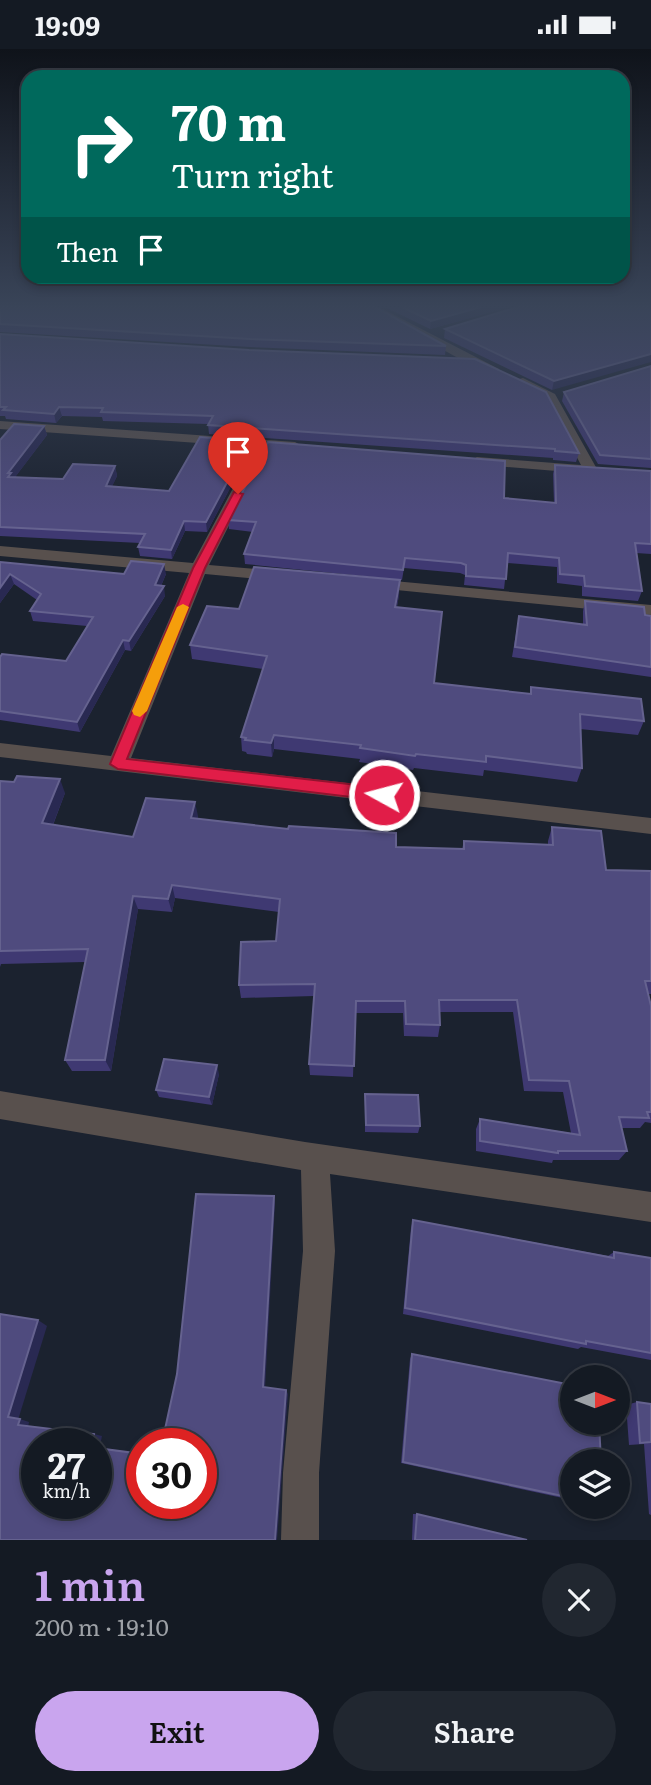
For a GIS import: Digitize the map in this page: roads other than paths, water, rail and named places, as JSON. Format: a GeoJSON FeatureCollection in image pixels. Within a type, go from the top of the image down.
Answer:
{"type":"FeatureCollection","features":[{"type":"Feature","properties":{"kind":"street"},"geometry":{"type":"LineString","coordinates":[[467,460],[596,470],[557,395],[512,377]]}},
{"type":"Feature","properties":{"kind":"street"},"geometry":{"type":"LineString","coordinates":[[0,425],[304,447]]}},
{"type":"Feature","properties":{"kind":"street"},"geometry":{"type":"LineString","coordinates":[[118,764],[199,568],[263,444]]}},
{"type":"Feature","properties":{"kind":"street"},"geometry":{"type":"LineString","coordinates":[[0,551],[295,577]]}},
{"type":"Feature","properties":{"kind":"street"},"geometry":{"type":"LineString","coordinates":[[350,582],[651,610]]}},
{"type":"Feature","properties":{"kind":"street"},"geometry":{"type":"LineString","coordinates":[[0,750],[651,825]]}},
{"type":"Feature","properties":{"kind":"street"},"geometry":{"type":"LineString","coordinates":[[0,1105],[315,1158],[651,1207]]}},
{"type":"Feature","properties":{"kind":"street"},"geometry":{"type":"LineString","coordinates":[[300,1540],[301,1473],[319,1251],[315,1158]]}}]}
